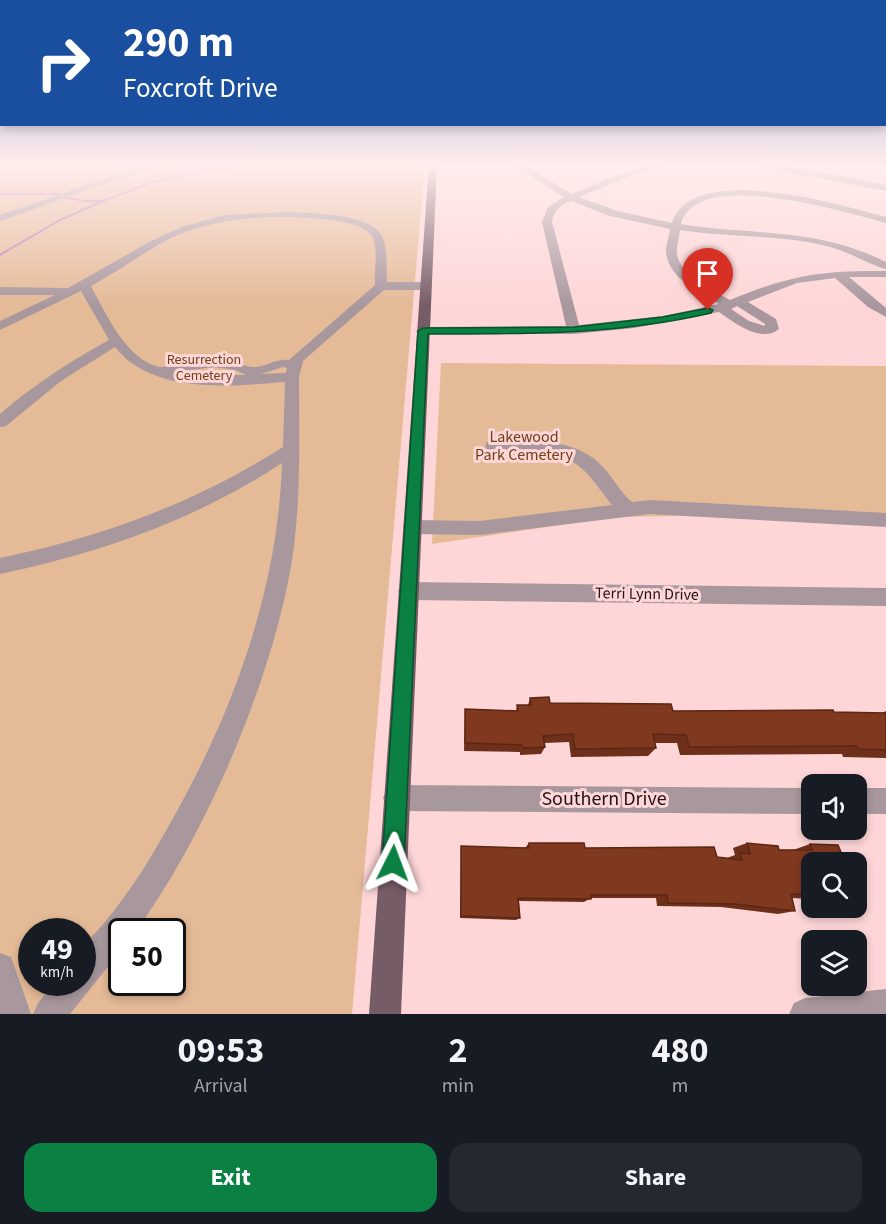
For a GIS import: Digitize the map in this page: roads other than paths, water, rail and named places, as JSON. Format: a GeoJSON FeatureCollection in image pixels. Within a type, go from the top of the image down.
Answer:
{"type":"FeatureCollection","features":[{"type":"Feature","properties":{"kind":"main road"},"geometry":{"type":"LineString","coordinates":[[385,1014],[430,211]]}},
{"type":"Feature","properties":{"kind":"street"},"geometry":{"type":"LineString","coordinates":[[1,213],[16,211]]}},
{"type":"Feature","properties":{"kind":"street"},"geometry":{"type":"LineString","coordinates":[[549,211],[546,219],[574,330]]}},
{"type":"Feature","properties":{"kind":"street"},"geometry":{"type":"LineString","coordinates":[[612,211],[676,227],[799,237],[853,251],[886,266]]}},
{"type":"Feature","properties":{"kind":"street"},"geometry":{"type":"LineString","coordinates":[[681,211],[676,227],[672,253],[675,263],[697,285],[729,304]]}},
{"type":"Feature","properties":{"kind":"street"},"geometry":{"type":"LineString","coordinates":[[850,211],[886,220]]}},
{"type":"Feature","properties":{"kind":"street"},"geometry":{"type":"LineString","coordinates":[[0,326],[77,288],[136,253],[191,225],[226,218],[295,215],[337,219],[371,229],[377,236],[381,286]]}},
{"type":"Feature","properties":{"kind":"street"},"geometry":{"type":"LineString","coordinates":[[423,331],[574,330],[662,320],[729,304],[781,284],[804,278],[838,274],[886,274]]}},
{"type":"Feature","properties":{"kind":"street"},"geometry":{"type":"LineString","coordinates":[[838,274],[872,304],[886,313]]}},
{"type":"Feature","properties":{"kind":"street"},"geometry":{"type":"LineString","coordinates":[[96,956],[135,906],[178,835],[225,739],[258,652],[280,572],[288,512],[293,371],[296,360],[381,286],[426,286]]}},
{"type":"Feature","properties":{"kind":"street"},"geometry":{"type":"LineString","coordinates":[[0,291],[77,288]]}},
{"type":"Feature","properties":{"kind":"street"},"geometry":{"type":"LineString","coordinates":[[77,288],[123,349],[139,362],[162,372],[183,365],[208,363],[255,375],[282,363],[293,371]]}},
{"type":"Feature","properties":{"kind":"street"},"geometry":{"type":"LineString","coordinates":[[0,422],[53,379],[118,340]]}},
{"type":"Feature","properties":{"kind":"street"},"geometry":{"type":"LineString","coordinates":[[493,446],[539,447],[579,457],[591,465],[626,508]]}},
{"type":"Feature","properties":{"kind":"street"},"geometry":{"type":"LineString","coordinates":[[0,566],[43,558],[100,543],[176,513],[232,486],[290,450]]}},
{"type":"Feature","properties":{"kind":"street"},"geometry":{"type":"LineString","coordinates":[[412,527],[480,528],[626,508],[673,507],[886,520]]}},
{"type":"Feature","properties":{"kind":"street","name":"Terri Lynn Drive"},"geometry":{"type":"LineString","coordinates":[[408,591],[886,597]]}},
{"type":"Feature","properties":{"kind":"street","name":"Southern Drive"},"geometry":{"type":"LineString","coordinates":[[396,798],[801,801]]}},
{"type":"Feature","properties":{"kind":"street"},"geometry":{"type":"LineString","coordinates":[[867,801],[886,801]]}},
{"type":"Feature","properties":{"kind":"street"},"geometry":{"type":"LineString","coordinates":[[0,968],[15,1014]]}},
{"type":"Feature","properties":{"kind":"street"},"geometry":{"type":"LineString","coordinates":[[49,1014],[64,996]]}},
{"type":"Feature","properties":{"kind":"street"},"geometry":{"type":"LineString","coordinates":[[805,1014],[876,1008]]}},
{"type":"Feature","properties":{"kind":"waterway"},"geometry":{"type":"LineString","coordinates":[[0,255],[60,220],[80,211]]}},
{"type":"Feature","properties":{"kind":"park label","name":"Resurrection Cemetery"},"geometry":{"type":"Point","coordinates":[204,368]}},
{"type":"Feature","properties":{"kind":"park label","name":"Lakewood Park Cemetery"},"geometry":{"type":"Point","coordinates":[524,446]}}]}
